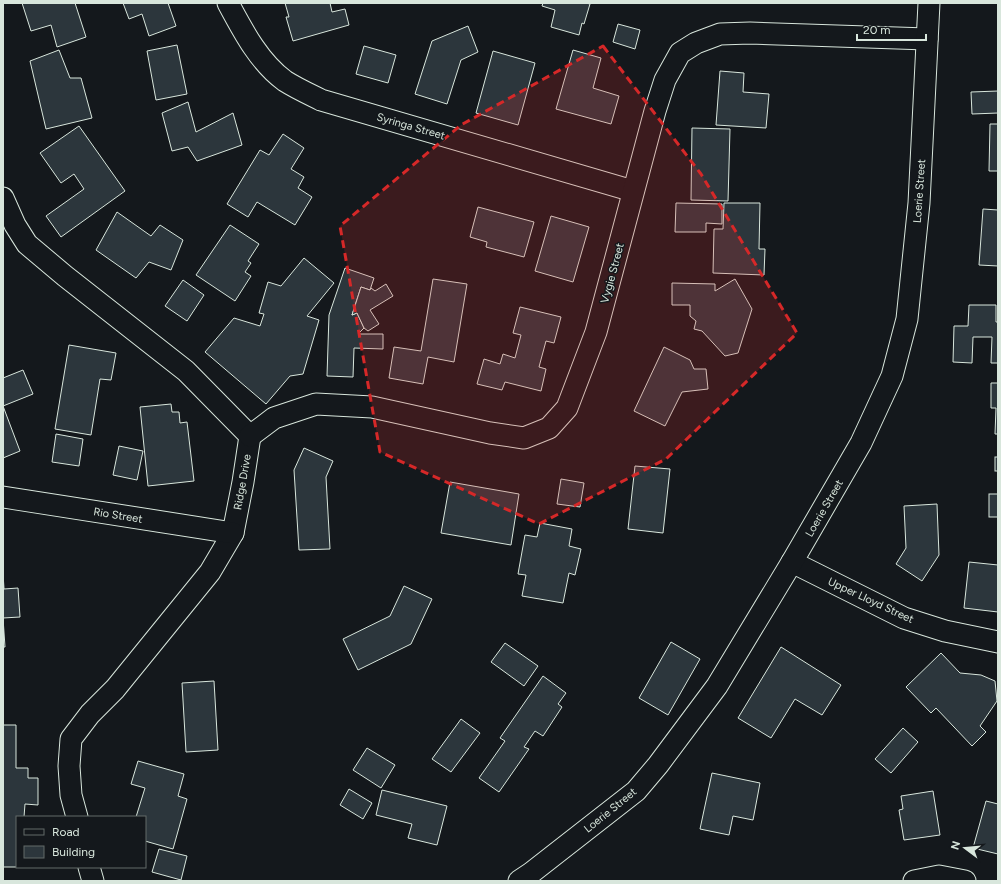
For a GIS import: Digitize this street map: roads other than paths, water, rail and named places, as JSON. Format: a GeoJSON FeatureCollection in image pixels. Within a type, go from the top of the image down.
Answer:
{"type":"FeatureCollection","features":[{"type":"Feature","properties":{"kind":"street","name":"Syringa Street"},"geometry":{"type":"LineString","coordinates":[[228,3],[240,25],[264,61],[285,81],[321,100],[633,191]]}},
{"type":"Feature","properties":{"kind":"street","name":"Loerie Street"},"geometry":{"type":"LineString","coordinates":[[518,881],[531,873],[636,791],[658,765],[716,686],[792,562],[861,443],[892,376],[907,319],[919,203],[929,3]]}},
{"type":"Feature","properties":{"kind":"street","name":"Vygie Street"},"geometry":{"type":"LineString","coordinates":[[250,436],[274,418],[316,404],[372,407],[490,433],[524,438],[549,428],[567,408],[596,332],[633,191],[665,80],[680,52],[696,42],[720,34],[743,33],[927,39]]}},
{"type":"Feature","properties":{"kind":"street"},"geometry":{"type":"LineString","coordinates":[[3,198],[15,225],[27,244],[65,276],[186,371],[250,436]]}},
{"type":"Feature","properties":{"kind":"street","name":"Ridge Drive"},"geometry":{"type":"LineString","coordinates":[[77,816],[71,795],[69,766],[71,739],[90,714],[115,689],[210,572],[233,533],[250,436]]}},
{"type":"Feature","properties":{"kind":"street","name":"Rio Street"},"geometry":{"type":"LineString","coordinates":[[3,497],[233,533]]}},
{"type":"Feature","properties":{"kind":"street","name":"Upper Lloyd Street"},"geometry":{"type":"LineString","coordinates":[[792,562],[904,618],[944,631],[998,642]]}},
{"type":"Feature","properties":{"kind":"street"},"geometry":{"type":"LineString","coordinates":[[89,868],[93,881]]}},
{"type":"Feature","properties":{"kind":"street"},"geometry":{"type":"LineString","coordinates":[[914,881],[939,876],[965,881]]}}]}
